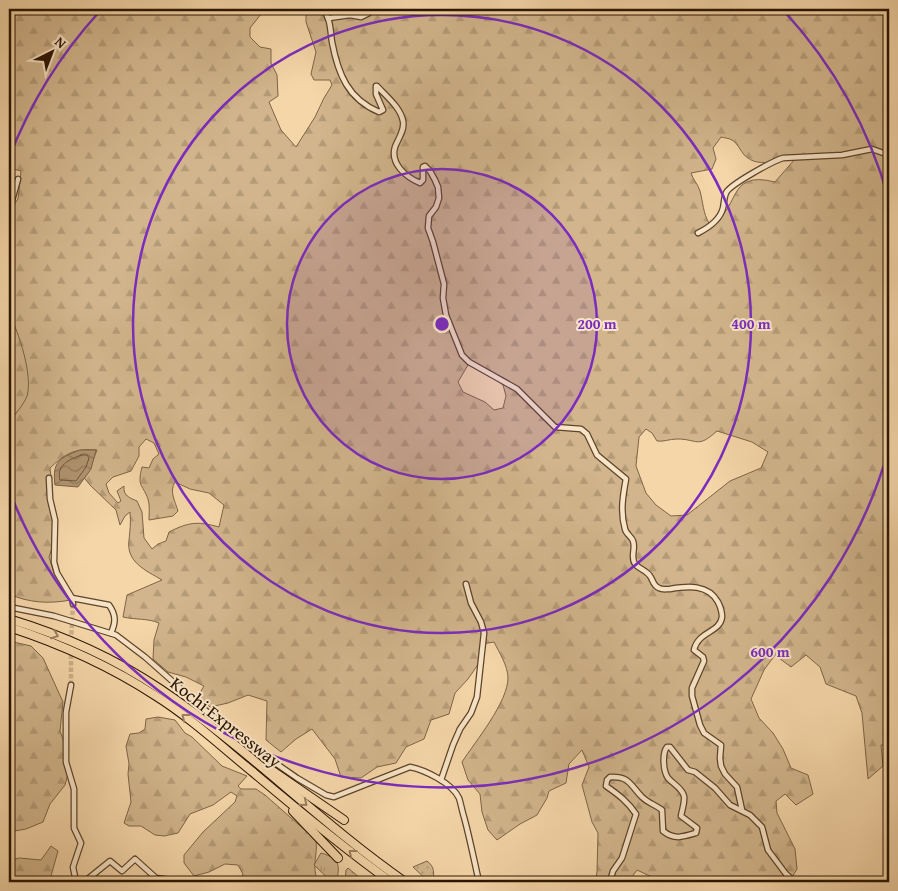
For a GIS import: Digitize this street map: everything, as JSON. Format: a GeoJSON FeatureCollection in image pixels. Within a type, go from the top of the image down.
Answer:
{"type":"FeatureCollection","features":[{"type":"Feature","properties":{"kind":"highway","name":"Kochi Expressway"},"geometry":{"type":"LineString","coordinates":[[9,619],[67,640],[130,670],[160,689],[346,838],[405,882]]}},
{"type":"Feature","properties":{"kind":"highway","name":"Kochi Expressway"},"geometry":{"type":"LineString","coordinates":[[9,627],[66,647],[127,678],[214,734],[313,822],[391,882]]}},
{"type":"Feature","properties":{"kind":"highway"},"geometry":{"type":"LineString","coordinates":[[214,734],[344,820]]}},
{"type":"Feature","properties":{"kind":"highway"},"geometry":{"type":"LineString","coordinates":[[214,734],[338,858]]}},
{"type":"Feature","properties":{"kind":"street"},"geometry":{"type":"LineString","coordinates":[[323,9],[329,18],[332,42],[344,82],[353,94],[379,112],[383,110],[376,94],[377,86],[396,106],[402,118],[403,125],[394,156],[398,166],[412,179],[420,182],[423,180],[423,167],[425,166],[430,171],[438,187],[439,198],[436,207],[429,216],[428,228],[444,284],[442,298],[446,315],[462,355],[469,362],[517,389],[555,426],[582,429],[587,434],[597,455],[626,479],[622,508],[625,530],[633,541],[632,554],[636,565],[650,575],[654,584],[666,590],[688,587],[702,588],[715,596],[722,616],[720,623],[714,630],[696,641],[694,650],[703,658],[704,662],[692,688],[692,696],[704,733],[721,745],[721,766],[725,774],[737,786],[742,810]]}},
{"type":"Feature","properties":{"kind":"street"},"geometry":{"type":"LineString","coordinates":[[329,18],[350,15],[361,17],[372,9]]}},
{"type":"Feature","properties":{"kind":"street"},"geometry":{"type":"LineString","coordinates":[[698,233],[715,222],[721,215],[725,192],[734,184],[774,161],[783,158],[842,155],[872,149],[889,155]]}},
{"type":"Feature","properties":{"kind":"street"},"geometry":{"type":"LineString","coordinates":[[9,211],[18,179]]}},
{"type":"Feature","properties":{"kind":"street"},"geometry":{"type":"LineString","coordinates":[[9,346],[9,369]]}},
{"type":"Feature","properties":{"kind":"street"},"geometry":{"type":"LineString","coordinates":[[49,478],[50,499],[56,520],[54,562],[57,573],[72,598],[73,604]]}},
{"type":"Feature","properties":{"kind":"street"},"geometry":{"type":"LineString","coordinates":[[441,780],[460,729],[475,705],[477,697],[484,633],[482,622],[471,602],[466,584]]}},
{"type":"Feature","properties":{"kind":"street"},"geometry":{"type":"LineString","coordinates":[[72,598],[109,604],[115,618],[111,633]]}},
{"type":"Feature","properties":{"kind":"street"},"geometry":{"type":"LineString","coordinates":[[9,607],[54,616],[111,633],[126,641],[205,710],[297,778],[326,795],[334,797],[410,767],[423,770],[441,780],[458,796],[472,845],[479,882]]}},
{"type":"Feature","properties":{"kind":"street"},"geometry":{"type":"LineString","coordinates":[[71,685],[66,712],[65,747],[66,762],[74,789],[74,828],[80,843],[73,867],[76,882]]}},
{"type":"Feature","properties":{"kind":"street"},"geometry":{"type":"LineString","coordinates":[[610,882],[613,871],[622,858],[636,814],[631,805],[606,786],[607,780],[610,777],[624,778],[631,783],[641,796],[662,810],[663,831],[668,836],[682,838],[696,833],[697,828],[681,816],[684,803],[682,790],[667,776],[664,755],[667,747],[670,747],[688,770],[695,772],[730,805],[742,810],[762,827],[768,850],[786,874],[795,882]]}},
{"type":"Feature","properties":{"kind":"street"},"geometry":{"type":"LineString","coordinates":[[84,882],[110,861],[122,871],[135,859],[156,878],[185,882]]}},
{"type":"Feature","properties":{"kind":"street"},"geometry":{"type":"LineString","coordinates":[[514,882],[531,882]]}},
{"type":"Feature","properties":{"kind":"green space"},"geometry":{"type":"Polygon","coordinates":[[[9,9],[265,9],[250,28],[250,37],[260,47],[271,49],[271,63],[277,75],[278,96],[269,102],[281,130],[296,147],[332,85],[330,80],[314,80],[311,74],[316,52],[306,22],[306,9],[889,9],[889,745],[881,745],[883,766],[868,779],[862,713],[856,696],[826,684],[820,667],[806,655],[791,667],[775,655],[764,670],[751,699],[759,718],[773,733],[783,749],[791,768],[808,775],[813,794],[796,805],[785,794],[776,801],[777,813],[795,849],[797,869],[789,882],[657,882],[654,878],[637,870],[628,882],[595,882],[598,833],[592,822],[582,785],[589,767],[582,750],[569,764],[566,783],[549,791],[537,815],[497,840],[488,830],[482,812],[480,794],[468,780],[462,762],[497,710],[507,688],[507,669],[494,642],[482,644],[479,663],[455,693],[449,714],[431,720],[424,739],[406,747],[396,763],[377,767],[361,778],[341,777],[335,759],[312,729],[296,739],[281,752],[266,740],[267,701],[248,695],[228,703],[210,707],[198,696],[204,686],[186,677],[168,672],[153,659],[154,640],[159,623],[123,617],[127,595],[162,580],[149,573],[130,554],[130,512],[125,516],[120,525],[116,510],[81,474],[90,468],[97,450],[83,450],[71,453],[50,468],[51,500],[57,519],[55,539],[49,557],[55,576],[68,592],[71,600],[39,602],[9,594],[9,211],[18,199],[21,171],[9,168],[9,9]],[[721,137],[713,148],[716,159],[712,169],[691,173],[699,189],[709,223],[719,218],[726,211],[740,187],[748,182],[759,180],[775,182],[795,159],[765,162],[753,161],[734,142],[721,137]],[[468,365],[458,382],[463,392],[485,402],[494,410],[503,408],[506,396],[503,385],[480,367],[468,365]],[[646,429],[639,437],[636,466],[646,493],[656,505],[671,516],[687,515],[730,481],[761,468],[768,452],[752,442],[717,431],[705,440],[697,442],[684,439],[657,441],[652,433],[646,429]],[[146,439],[139,447],[139,456],[131,471],[113,477],[106,484],[109,493],[118,503],[121,501],[117,491],[124,486],[126,494],[137,501],[142,512],[144,538],[152,549],[166,541],[169,532],[182,526],[199,523],[219,527],[224,505],[209,493],[190,489],[175,482],[173,492],[178,511],[173,516],[149,520],[149,501],[140,478],[142,467],[149,468],[153,459],[159,454],[154,443],[146,439]]]}},
{"type":"Feature","properties":{"kind":"green space"},"geometry":{"type":"Polygon","coordinates":[[[9,641],[31,646],[43,658],[63,702],[60,731],[65,745],[69,770],[65,785],[50,804],[43,822],[26,829],[9,832],[9,641]]]}},
{"type":"Feature","properties":{"kind":"green space"},"geometry":{"type":"Polygon","coordinates":[[[158,717],[175,720],[185,733],[192,737],[222,766],[247,776],[238,786],[241,789],[256,789],[265,795],[316,840],[315,870],[318,882],[240,882],[243,874],[238,865],[225,864],[209,872],[194,876],[184,863],[184,855],[203,832],[235,802],[237,796],[231,792],[213,805],[190,814],[178,833],[164,836],[155,835],[141,826],[129,826],[124,823],[131,802],[126,746],[130,734],[139,733],[145,729],[146,719],[158,717]]]}},
{"type":"Feature","properties":{"kind":"green space"},"geometry":{"type":"Polygon","coordinates":[[[51,846],[58,851],[51,876],[54,882],[9,882],[9,861],[19,858],[41,860],[51,846]]]}},
{"type":"Feature","properties":{"kind":"green space"},"geometry":{"type":"Polygon","coordinates":[[[321,853],[332,857],[337,863],[336,882],[332,882],[314,865],[321,853]]]}},
{"type":"Feature","properties":{"kind":"green space"},"geometry":{"type":"Polygon","coordinates":[[[427,861],[433,868],[433,882],[429,882],[413,867],[427,861]]]}},
{"type":"Feature","properties":{"kind":"green space"},"geometry":{"type":"Polygon","coordinates":[[[348,868],[365,882],[345,882],[346,870],[348,868]]]}},
{"type":"Feature","properties":{"kind":"water"},"geometry":{"type":"Polygon","coordinates":[[[80,450],[96,450],[91,469],[78,487],[55,485],[56,466],[62,459],[80,450]]]}},
{"type":"Feature","properties":{"kind":"waterway"},"geometry":{"type":"LineString","coordinates":[[9,314],[24,354],[28,377],[27,396],[9,422]]}},
{"type":"Feature","properties":{"kind":"tunnel"},"geometry":{"type":"LineString","coordinates":[[71,641],[73,604]]}},
{"type":"Feature","properties":{"kind":"tunnel"},"geometry":{"type":"LineString","coordinates":[[71,649],[71,685]]}}]}
